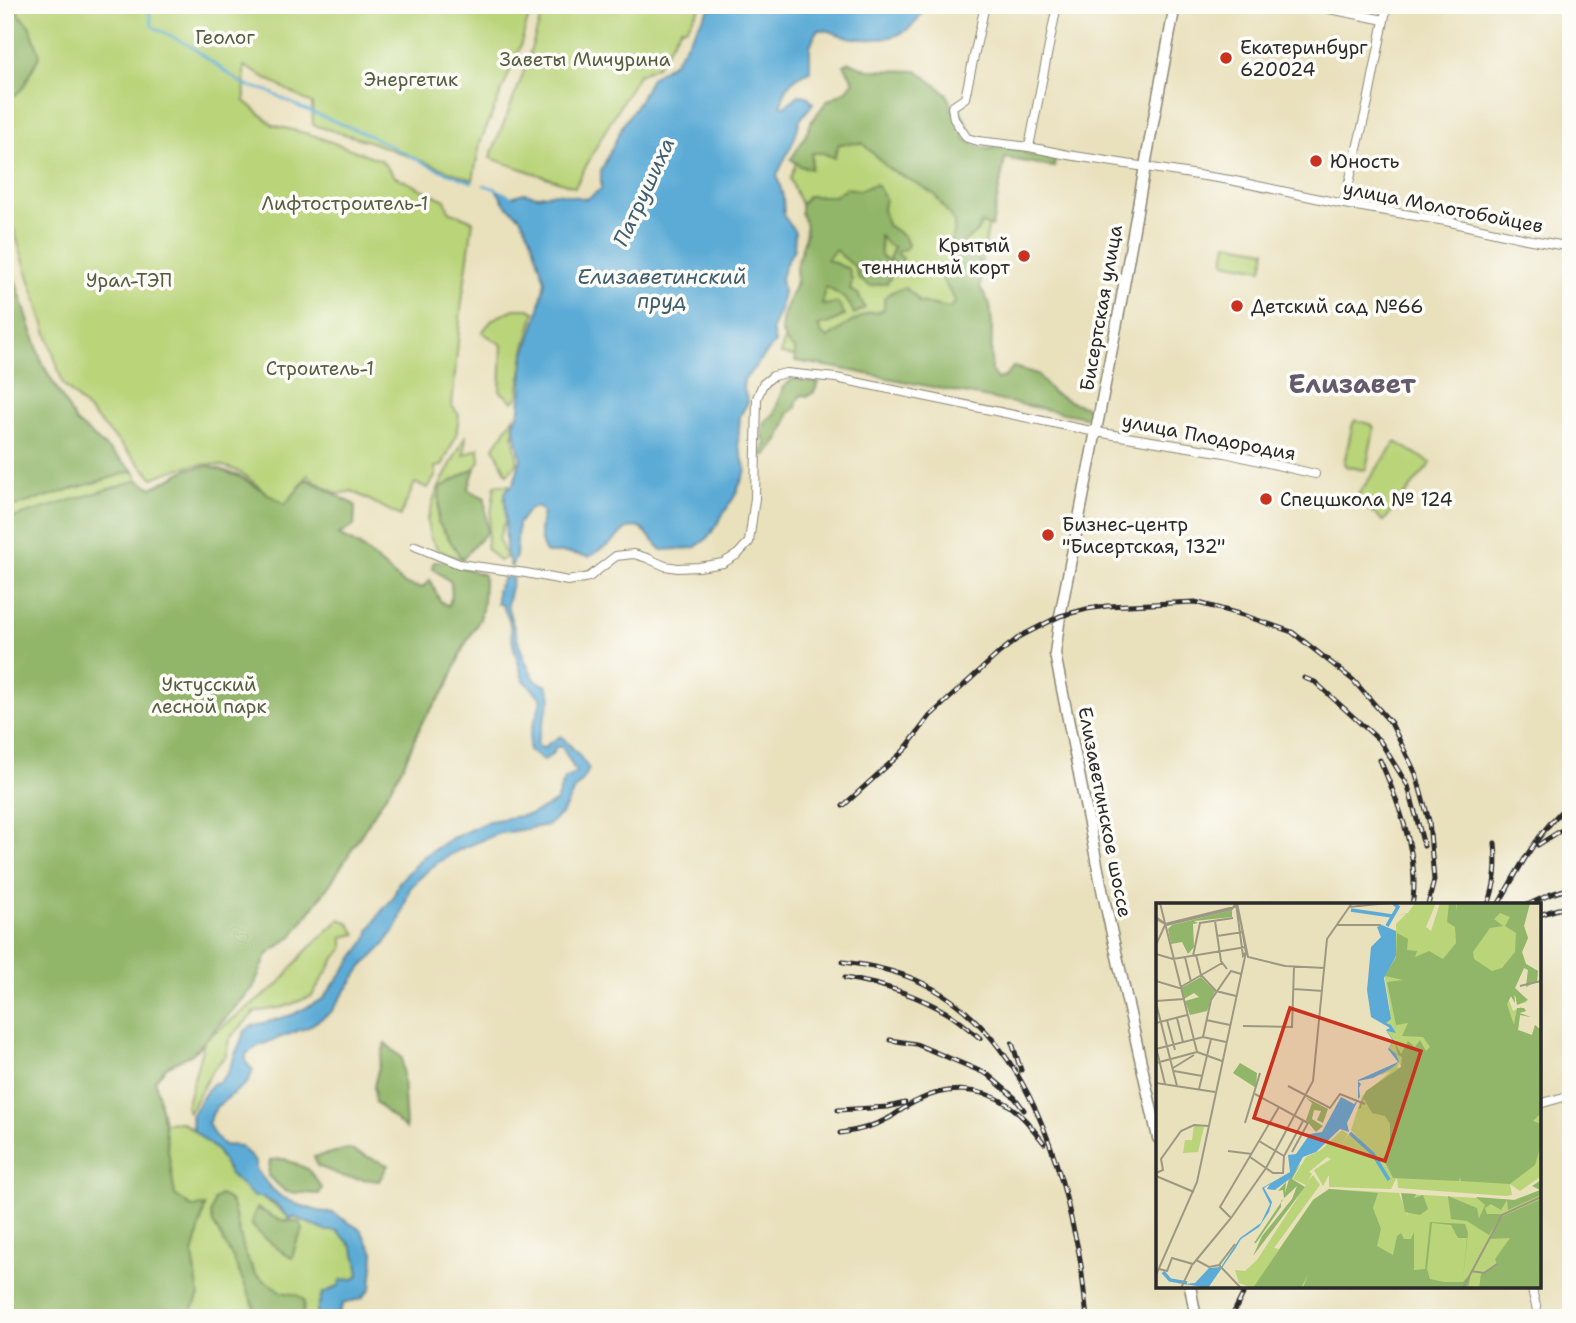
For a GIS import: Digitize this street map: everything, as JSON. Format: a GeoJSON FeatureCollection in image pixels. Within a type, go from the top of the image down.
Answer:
{"type":"FeatureCollection","features":[{"type":"Feature","properties":{"kind":"main road","name":"Бисертская улица"},"geometry":{"type":"LineString","coordinates":[[1060,616],[1175,5]]}},
{"type":"Feature","properties":{"kind":"main road","name":"Елизаветинское шоссе"},"geometry":{"type":"LineString","coordinates":[[1060,616],[1055,654],[1103,894],[1156,1129]]}},
{"type":"Feature","properties":{"kind":"main road"},"geometry":{"type":"LineString","coordinates":[[1190,1288],[1196,1318]]}},
{"type":"Feature","properties":{"kind":"street","name":"улица Молотобойцев"},"geometry":{"type":"LineString","coordinates":[[985,5],[965,98],[953,107],[954,119],[967,138],[1230,180],[1571,247]]}},
{"type":"Feature","properties":{"kind":"street"},"geometry":{"type":"LineString","coordinates":[[1029,147],[1057,5]]}},
{"type":"Feature","properties":{"kind":"street"},"geometry":{"type":"LineString","coordinates":[[1310,5],[1384,20]]}},
{"type":"Feature","properties":{"kind":"street"},"geometry":{"type":"LineString","coordinates":[[1344,204],[1387,5]]}},
{"type":"Feature","properties":{"kind":"street","name":"улица Плодородия"},"geometry":{"type":"LineString","coordinates":[[415,546],[459,564],[568,581],[589,577],[616,556],[634,554],[678,568],[723,563],[738,554],[749,542],[755,498],[757,398],[763,384],[774,376],[786,373],[836,378],[1096,432],[1224,453],[1315,474]]}},
{"type":"Feature","properties":{"kind":"street"},"geometry":{"type":"LineString","coordinates":[[1541,1103],[1571,1094]]}},
{"type":"Feature","properties":{"kind":"street"},"geometry":{"type":"LineString","coordinates":[[1532,1288],[1539,1318]]}},
{"type":"Feature","properties":{"kind":"green space"},"geometry":{"type":"Polygon","coordinates":[[[5,5],[532,5],[520,47],[480,143],[473,180],[368,141],[313,125],[312,104],[244,66],[245,101],[273,125],[312,135],[381,160],[394,176],[445,200],[449,211],[473,221],[452,406],[459,415],[456,436],[442,466],[435,467],[436,475],[428,488],[415,483],[400,516],[352,491],[338,494],[308,475],[297,490],[307,479],[355,505],[354,526],[338,535],[360,546],[404,584],[422,588],[430,580],[440,601],[448,606],[452,596],[451,582],[432,568],[434,562],[484,575],[480,619],[463,648],[447,687],[422,722],[404,764],[330,884],[292,936],[267,955],[253,988],[206,1039],[278,985],[304,953],[340,919],[349,923],[356,934],[343,937],[343,949],[312,996],[284,1007],[255,1012],[229,1039],[226,1055],[212,1071],[189,1112],[186,1107],[204,1042],[192,1054],[166,1067],[155,1080],[164,1123],[182,1122],[197,1133],[216,1150],[233,1177],[290,1219],[295,1217],[326,1231],[337,1231],[348,1241],[355,1255],[359,1275],[322,1294],[317,1318],[5,1318],[5,243],[42,363],[76,422],[134,471],[138,480],[152,488],[184,472],[213,468],[239,476],[267,493],[239,472],[225,466],[194,465],[153,478],[63,384],[9,215],[5,191],[5,5]]]}},
{"type":"Feature","properties":{"kind":"green space"},"geometry":{"type":"Polygon","coordinates":[[[5,5],[12,5],[30,27],[40,55],[23,88],[5,104],[5,5]]]}},
{"type":"Feature","properties":{"kind":"green space","name":"Заветы Мичурина"},"geometry":{"type":"Polygon","coordinates":[[[545,5],[702,5],[686,28],[681,28],[657,66],[638,75],[575,187],[490,158],[522,77],[545,5]]]}},
{"type":"Feature","properties":{"kind":"green space"},"geometry":{"type":"Polygon","coordinates":[[[850,62],[868,70],[918,71],[947,94],[952,109],[960,110],[969,129],[964,130],[964,139],[979,147],[1022,150],[1027,154],[1055,159],[1054,167],[1005,158],[992,227],[981,223],[977,232],[957,247],[950,243],[954,222],[935,195],[889,169],[862,143],[839,144],[834,158],[823,153],[812,153],[811,169],[800,166],[791,159],[827,101],[846,91],[854,81],[844,65],[850,62]]]}},
{"type":"Feature","properties":{"kind":"green space"},"geometry":{"type":"Polygon","coordinates":[[[824,111],[1002,157],[957,388],[781,354],[808,221],[790,179],[812,120],[824,111]]]}},
{"type":"Feature","properties":{"kind":"green space"},"geometry":{"type":"Polygon","coordinates":[[[876,184],[885,198],[883,209],[887,225],[904,236],[908,245],[898,251],[903,258],[901,265],[894,264],[889,259],[894,247],[888,245],[880,236],[881,256],[888,261],[892,274],[887,283],[870,286],[859,279],[855,267],[835,250],[827,260],[849,269],[852,280],[850,290],[858,294],[865,308],[854,314],[843,298],[825,287],[822,305],[838,303],[845,315],[818,326],[822,334],[828,338],[868,313],[884,309],[884,298],[905,288],[919,302],[949,308],[956,302],[939,274],[968,247],[977,254],[982,270],[980,288],[990,304],[991,370],[997,379],[1005,377],[1013,367],[1037,374],[1053,393],[1086,407],[1093,413],[1089,418],[795,361],[795,350],[786,342],[781,330],[783,316],[797,282],[796,267],[806,235],[801,205],[808,196],[834,196],[846,188],[860,190],[876,184]]]}},
{"type":"Feature","properties":{"kind":"green space"},"geometry":{"type":"Polygon","coordinates":[[[5,243],[42,363],[76,422],[134,471],[5,509],[5,243]]]}},
{"type":"Feature","properties":{"kind":"green space"},"geometry":{"type":"Polygon","coordinates":[[[1227,243],[1266,250],[1262,269],[1224,262],[1227,243]]]}},
{"type":"Feature","properties":{"kind":"green space"},"geometry":{"type":"Polygon","coordinates":[[[514,309],[529,309],[535,312],[524,351],[518,396],[513,402],[500,391],[502,345],[482,332],[493,319],[514,309]]]}},
{"type":"Feature","properties":{"kind":"green space"},"geometry":{"type":"Polygon","coordinates":[[[793,379],[819,383],[808,396],[801,395],[796,408],[788,414],[780,436],[765,456],[761,454],[766,444],[763,437],[765,422],[774,414],[783,387],[793,379]]]}},
{"type":"Feature","properties":{"kind":"green space"},"geometry":{"type":"Polygon","coordinates":[[[514,417],[513,436],[518,463],[507,475],[494,447],[514,417]]]}},
{"type":"Feature","properties":{"kind":"green space"},"geometry":{"type":"Polygon","coordinates":[[[1356,420],[1372,425],[1374,429],[1366,469],[1363,470],[1346,466],[1344,463],[1356,420]]]}},
{"type":"Feature","properties":{"kind":"green space"},"geometry":{"type":"Polygon","coordinates":[[[466,435],[464,455],[479,448],[480,461],[475,468],[440,488],[438,522],[462,559],[439,551],[430,537],[427,521],[436,493],[466,435]]]}},
{"type":"Feature","properties":{"kind":"green space"},"geometry":{"type":"Polygon","coordinates":[[[1396,442],[1431,463],[1384,521],[1355,499],[1396,442]]]}},
{"type":"Feature","properties":{"kind":"green space","name":"Уктусский лесной парк"},"geometry":{"type":"Polygon","coordinates":[[[209,466],[240,477],[285,504],[307,479],[355,505],[354,526],[338,535],[360,546],[404,584],[422,588],[430,580],[440,601],[448,606],[452,596],[451,582],[432,568],[434,562],[445,561],[484,575],[480,619],[463,648],[447,687],[422,722],[404,764],[330,884],[292,936],[267,955],[253,988],[192,1054],[166,1067],[155,1080],[175,1195],[192,1207],[205,1206],[193,1255],[199,1295],[189,1318],[5,1318],[5,520],[138,480],[152,488],[188,469],[209,466]]]}},
{"type":"Feature","properties":{"kind":"green space"},"geometry":{"type":"Polygon","coordinates":[[[475,468],[468,490],[485,498],[487,532],[462,559],[438,522],[440,488],[475,468]]]}},
{"type":"Feature","properties":{"kind":"green space"},"geometry":{"type":"Polygon","coordinates":[[[495,485],[509,485],[504,499],[509,517],[503,525],[499,540],[506,558],[499,561],[486,548],[495,485]]]}},
{"type":"Feature","properties":{"kind":"green space"},"geometry":{"type":"Polygon","coordinates":[[[385,1043],[402,1058],[406,1129],[375,1102],[374,1086],[385,1043]]]}},
{"type":"Feature","properties":{"kind":"green space"},"geometry":{"type":"Polygon","coordinates":[[[348,1149],[388,1165],[379,1181],[345,1177],[317,1166],[314,1157],[348,1149]]]}},
{"type":"Feature","properties":{"kind":"green space"},"geometry":{"type":"Polygon","coordinates":[[[284,1159],[308,1169],[322,1188],[319,1194],[286,1192],[268,1176],[270,1160],[284,1159]]]}},
{"type":"Feature","properties":{"kind":"green space"},"geometry":{"type":"Polygon","coordinates":[[[220,1195],[232,1204],[245,1254],[256,1275],[282,1292],[297,1295],[304,1300],[301,1318],[259,1318],[233,1258],[213,1223],[211,1214],[214,1200],[220,1195]]]}},
{"type":"Feature","properties":{"kind":"green space"},"geometry":{"type":"Polygon","coordinates":[[[257,1208],[277,1219],[300,1223],[303,1230],[292,1258],[252,1225],[257,1208]]]}},
{"type":"Feature","properties":{"kind":"water","name":"Елизаветинский пруд"},"geometry":{"type":"Polygon","coordinates":[[[712,5],[926,5],[914,24],[890,37],[862,39],[817,30],[810,46],[810,71],[794,80],[785,93],[781,105],[785,106],[799,95],[807,96],[813,103],[800,120],[794,140],[777,175],[783,197],[784,216],[795,232],[794,249],[781,278],[783,291],[780,310],[772,329],[775,343],[744,380],[743,387],[748,402],[740,416],[738,443],[746,471],[734,497],[708,538],[694,548],[662,550],[640,527],[627,528],[611,543],[589,557],[569,553],[546,553],[540,533],[543,513],[538,507],[529,509],[518,524],[516,556],[511,567],[506,551],[505,492],[514,483],[521,459],[514,424],[520,409],[524,357],[545,281],[530,235],[520,217],[505,204],[496,189],[511,197],[524,193],[538,196],[557,193],[587,199],[601,189],[601,171],[623,125],[651,78],[674,62],[712,5]]]}},
{"type":"Feature","properties":{"kind":"water"},"geometry":{"type":"Polygon","coordinates":[[[504,577],[513,578],[507,605],[526,663],[535,680],[547,686],[551,697],[537,742],[538,747],[546,748],[561,736],[589,769],[582,782],[574,790],[563,812],[548,825],[497,834],[461,849],[428,870],[410,888],[398,925],[384,945],[362,967],[331,1012],[308,1027],[260,1045],[246,1054],[246,1063],[253,1070],[248,1082],[216,1107],[208,1123],[214,1135],[224,1145],[241,1146],[256,1163],[256,1169],[268,1185],[280,1196],[296,1204],[333,1213],[361,1230],[374,1254],[371,1288],[362,1298],[343,1304],[337,1318],[317,1318],[322,1294],[339,1286],[340,1280],[354,1279],[359,1275],[355,1255],[348,1241],[337,1231],[326,1231],[295,1217],[290,1219],[277,1205],[262,1197],[254,1197],[230,1174],[217,1151],[193,1130],[191,1116],[208,1089],[227,1074],[245,1031],[252,1026],[292,1015],[323,999],[367,939],[380,913],[393,898],[399,882],[423,857],[450,839],[489,821],[532,814],[556,802],[564,780],[576,772],[562,747],[555,747],[554,752],[544,761],[529,750],[530,735],[542,699],[523,679],[509,619],[501,604],[497,604],[497,591],[504,577]]]}},
{"type":"Feature","properties":{"kind":"waterway"},"geometry":{"type":"LineString","coordinates":[[148,5],[152,26],[190,46],[244,85],[268,91],[297,106],[371,136],[430,166],[472,182]]}},
{"type":"Feature","properties":{"kind":"waterway"},"geometry":{"type":"LineString","coordinates":[[484,185],[513,198]]}},
{"type":"Feature","properties":{"kind":"railway"},"geometry":{"type":"LineString","coordinates":[[902,753],[930,716],[999,653],[1021,636],[1060,616],[1107,606],[1195,602],[1243,615],[1292,632],[1353,680],[1391,723],[1416,774],[1429,821],[1434,880],[1428,903]]}},
{"type":"Feature","properties":{"kind":"railway"},"geometry":{"type":"LineString","coordinates":[[1304,678],[1315,682],[1380,741],[1408,786],[1424,846]]}},
{"type":"Feature","properties":{"kind":"railway"},"geometry":{"type":"LineString","coordinates":[[843,806],[909,746]]}},
{"type":"Feature","properties":{"kind":"railway"},"geometry":{"type":"LineString","coordinates":[[1380,760],[1394,794],[1411,850],[1414,888],[1412,903]]}},
{"type":"Feature","properties":{"kind":"railway"},"geometry":{"type":"LineString","coordinates":[[1499,903],[1539,838],[1571,802]]}},
{"type":"Feature","properties":{"kind":"railway"},"geometry":{"type":"LineString","coordinates":[[1538,845],[1571,824]]}},
{"type":"Feature","properties":{"kind":"railway"},"geometry":{"type":"LineString","coordinates":[[1489,903],[1495,875],[1495,843]]}},
{"type":"Feature","properties":{"kind":"railway"},"geometry":{"type":"LineString","coordinates":[[1531,903],[1571,888]]}},
{"type":"Feature","properties":{"kind":"railway"},"geometry":{"type":"LineString","coordinates":[[1541,914],[1571,908]]}},
{"type":"Feature","properties":{"kind":"railway"},"geometry":{"type":"LineString","coordinates":[[843,962],[898,973],[949,998],[977,1022],[1001,1050],[1021,1082],[1052,1151],[1078,1249],[1087,1318]]}},
{"type":"Feature","properties":{"kind":"railway"},"geometry":{"type":"LineString","coordinates":[[845,978],[911,995],[937,1007],[980,1038]]}},
{"type":"Feature","properties":{"kind":"railway"},"geometry":{"type":"LineString","coordinates":[[890,1040],[916,1044],[987,1074],[1015,1098],[1024,1110]]}},
{"type":"Feature","properties":{"kind":"railway"},"geometry":{"type":"LineString","coordinates":[[1012,1043],[1021,1070]]}},
{"type":"Feature","properties":{"kind":"railway"},"geometry":{"type":"LineString","coordinates":[[840,1133],[879,1123],[929,1095],[963,1090],[986,1094],[1007,1104],[1044,1143]]}},
{"type":"Feature","properties":{"kind":"railway"},"geometry":{"type":"LineString","coordinates":[[838,1110],[888,1107],[905,1103]]}},
{"type":"Feature","properties":{"kind":"railway"},"geometry":{"type":"LineString","coordinates":[[1231,1318],[1246,1288]]}},
{"type":"Feature","properties":{"kind":"place","name":"Екатеринбург 620024"},"geometry":{"type":"Point","coordinates":[1226,58]}},
{"type":"Feature","properties":{"kind":"place","name":"Юность"},"geometry":{"type":"Point","coordinates":[1316,161]}},
{"type":"Feature","properties":{"kind":"place","name":"Крытый теннисный корт"},"geometry":{"type":"Point","coordinates":[1024,256]}},
{"type":"Feature","properties":{"kind":"place","name":"Детский сад №66"},"geometry":{"type":"Point","coordinates":[1237,306]}},
{"type":"Feature","properties":{"kind":"place","name":"Спецшкола № 124"},"geometry":{"type":"Point","coordinates":[1266,499]}},
{"type":"Feature","properties":{"kind":"place","name":"Бизнес-центр \"Бисертская, 132\""},"geometry":{"type":"Point","coordinates":[1048,535]}},
{"type":"Feature","properties":{"kind":"district","name":"Елизавет"},"geometry":{"type":"Point","coordinates":[1352,383]}},
{"type":"Feature","properties":{"kind":"park label","name":"Геолог"},"geometry":{"type":"Point","coordinates":[225,37]}},
{"type":"Feature","properties":{"kind":"park label","name":"Энергетик"},"geometry":{"type":"Point","coordinates":[411,79]}},
{"type":"Feature","properties":{"kind":"park label","name":"Лифтостроитель-1"},"geometry":{"type":"Point","coordinates":[345,203]}},
{"type":"Feature","properties":{"kind":"park label","name":"Урал-ТЭП"},"geometry":{"type":"Point","coordinates":[129,280]}},
{"type":"Feature","properties":{"kind":"park label","name":"Строитель-1"},"geometry":{"type":"Point","coordinates":[320,368]}},
{"type":"Feature","properties":{"kind":"water label","name":"Патрушиха"},"geometry":{"type":"Point","coordinates":[644,192]}}]}
